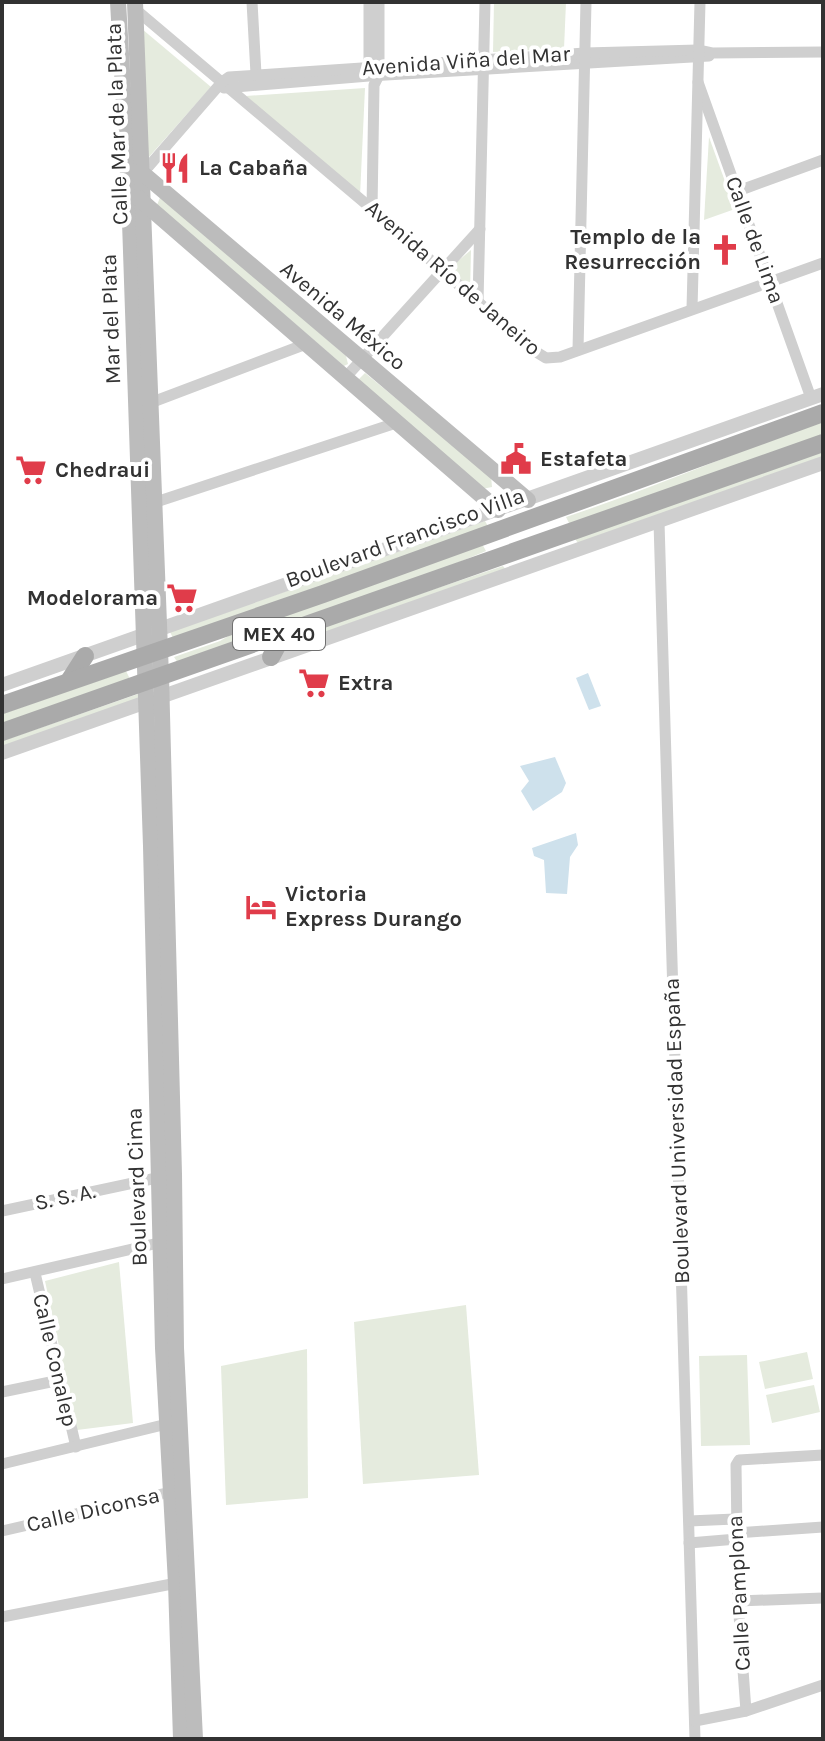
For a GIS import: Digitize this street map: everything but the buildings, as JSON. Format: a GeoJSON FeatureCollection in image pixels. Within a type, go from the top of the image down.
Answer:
{"type":"FeatureCollection","features":[{"type":"Feature","properties":{"kind":"main road","name":"Mar del Plata"},"geometry":{"type":"LineString","coordinates":[[118,2],[134,172],[152,652]]}},
{"type":"Feature","properties":{"kind":"main road","name":"Calle Mar de la Plata"},"geometry":{"type":"LineString","coordinates":[[134,172],[135,6]]}},
{"type":"Feature","properties":{"kind":"main road","name":"Avenida México"},"geometry":{"type":"LineString","coordinates":[[134,172],[528,500]]}},
{"type":"Feature","properties":{"kind":"main road","name":"Calle Mar de la Plata"},"geometry":{"type":"LineString","coordinates":[[135,196],[150,403],[146,505]]}},
{"type":"Feature","properties":{"kind":"main road","name":"Avenida México"},"geometry":{"type":"LineString","coordinates":[[135,196],[498,510]]}},
{"type":"Feature","properties":{"kind":"main road","name":"Boulevard Francisco Villa"},"geometry":{"type":"LineString","coordinates":[[2,705],[323,594],[823,413]]}},
{"type":"Feature","properties":{"kind":"main road","name":"MEX 40"},"geometry":{"type":"LineString","coordinates":[[2,732],[823,443]]}},
{"type":"Feature","properties":{"kind":"main road"},"geometry":{"type":"LineString","coordinates":[[271,657],[284,633]]}},
{"type":"Feature","properties":{"kind":"main road","name":"Boulevard Cima"},"geometry":{"type":"LineString","coordinates":[[152,652],[168,1241],[167,1424],[177,1491]]}},
{"type":"Feature","properties":{"kind":"main road"},"geometry":{"type":"LineString","coordinates":[[69,681],[85,656]]}},
{"type":"Feature","properties":{"kind":"main road","name":"Boulevard Cima"},"geometry":{"type":"LineString","coordinates":[[168,1241],[176,1348],[177,1491],[186,1672],[195,1739]]}},
{"type":"Feature","properties":{"kind":"main road","name":"Boulevard Cima"},"geometry":{"type":"LineString","coordinates":[[181,1739],[186,1672]]}},
{"type":"Feature","properties":{"kind":"street"},"geometry":{"type":"LineString","coordinates":[[252,2],[256,74]]}},
{"type":"Feature","properties":{"kind":"street"},"geometry":{"type":"LineString","coordinates":[[369,2],[374,74]]}},
{"type":"Feature","properties":{"kind":"street"},"geometry":{"type":"LineString","coordinates":[[372,209],[374,74],[379,2]]}},
{"type":"Feature","properties":{"kind":"street"},"geometry":{"type":"LineString","coordinates":[[478,302],[485,2]]}},
{"type":"Feature","properties":{"kind":"street"},"geometry":{"type":"LineString","coordinates":[[578,350],[586,2]]}},
{"type":"Feature","properties":{"kind":"street"},"geometry":{"type":"LineString","coordinates":[[692,309],[700,2]]}},
{"type":"Feature","properties":{"kind":"street","name":"Avenida Río de Janeiro"},"geometry":{"type":"LineString","coordinates":[[135,6],[222,86],[372,209],[539,355],[552,359],[823,263]]}},
{"type":"Feature","properties":{"kind":"street","name":"Avenida Viña del Mar"},"geometry":{"type":"LineString","coordinates":[[222,86],[585,58],[823,52]]}},
{"type":"Feature","properties":{"kind":"street","name":"Avenida Viña del Mar"},"geometry":{"type":"LineString","coordinates":[[222,86],[229,77],[256,74],[374,74]]}},
{"type":"Feature","properties":{"kind":"street","name":"Calle de Lima"},"geometry":{"type":"LineString","coordinates":[[698,82],[817,396]]}},
{"type":"Feature","properties":{"kind":"street"},"geometry":{"type":"LineString","coordinates":[[134,172],[149,166],[222,86]]}},
{"type":"Feature","properties":{"kind":"street"},"geometry":{"type":"LineString","coordinates":[[738,191],[823,160]]}},
{"type":"Feature","properties":{"kind":"street"},"geometry":{"type":"LineString","coordinates":[[345,378],[480,229]]}},
{"type":"Feature","properties":{"kind":"street"},"geometry":{"type":"LineString","coordinates":[[150,403],[306,344]]}},
{"type":"Feature","properties":{"kind":"street","name":"Boulevard Francisco Villa"},"geometry":{"type":"LineString","coordinates":[[2,685],[817,396]]}},
{"type":"Feature","properties":{"kind":"street"},"geometry":{"type":"LineString","coordinates":[[146,505],[396,423]]}},
{"type":"Feature","properties":{"kind":"street"},"geometry":{"type":"LineString","coordinates":[[2,753],[823,463]]}},
{"type":"Feature","properties":{"kind":"street","name":"Boulevard Universidad España"},"geometry":{"type":"LineString","coordinates":[[659,522],[695,1739]]}},
{"type":"Feature","properties":{"kind":"street","name":"S. S. A."},"geometry":{"type":"LineString","coordinates":[[2,1211],[166,1176]]}},
{"type":"Feature","properties":{"kind":"street"},"geometry":{"type":"LineString","coordinates":[[2,1279],[168,1241]]}},
{"type":"Feature","properties":{"kind":"street","name":"Calle Conalep"},"geometry":{"type":"LineString","coordinates":[[35,1273],[76,1447]]}},
{"type":"Feature","properties":{"kind":"street"},"geometry":{"type":"LineString","coordinates":[[2,1392],[60,1380]]}},
{"type":"Feature","properties":{"kind":"street"},"geometry":{"type":"LineString","coordinates":[[2,1464],[167,1424]]}},
{"type":"Feature","properties":{"kind":"street","name":"Calle Pamplona"},"geometry":{"type":"LineString","coordinates":[[746,1711],[735,1519],[738,1462],[823,1455]]}},
{"type":"Feature","properties":{"kind":"street","name":"Calle Diconsa"},"geometry":{"type":"LineString","coordinates":[[2,1531],[177,1491]]}},
{"type":"Feature","properties":{"kind":"street"},"geometry":{"type":"LineString","coordinates":[[689,1521],[735,1519]]}},
{"type":"Feature","properties":{"kind":"street"},"geometry":{"type":"LineString","coordinates":[[689,1543],[823,1527]]}},
{"type":"Feature","properties":{"kind":"street"},"geometry":{"type":"LineString","coordinates":[[2,1617],[182,1582]]}},
{"type":"Feature","properties":{"kind":"street"},"geometry":{"type":"LineString","coordinates":[[738,1601],[823,1598]]}},
{"type":"Feature","properties":{"kind":"street"},"geometry":{"type":"LineString","coordinates":[[695,1721],[746,1711],[823,1685]]}},
{"type":"Feature","properties":{"kind":"shaded area"},"geometry":{"type":"Polygon","coordinates":[[[494,2],[566,2],[564,49],[493,52],[494,2]]]}},
{"type":"Feature","properties":{"kind":"shaded area"},"geometry":{"type":"Polygon","coordinates":[[[142,29],[211,87],[148,158],[142,29]]]}},
{"type":"Feature","properties":{"kind":"shaded area"},"geometry":{"type":"Polygon","coordinates":[[[365,88],[360,196],[246,96],[365,88]]]}},
{"type":"Feature","properties":{"kind":"shaded area"},"geometry":{"type":"Polygon","coordinates":[[[709,137],[735,209],[704,220],[709,137]]]}},
{"type":"Feature","properties":{"kind":"shaded area"},"geometry":{"type":"Polygon","coordinates":[[[161,195],[346,356],[348,364],[344,366],[157,205],[161,195]]]}},
{"type":"Feature","properties":{"kind":"shaded area"},"geometry":{"type":"Polygon","coordinates":[[[471,250],[470,293],[445,272],[471,250]]]}},
{"type":"Feature","properties":{"kind":"shaded area"},"geometry":{"type":"Polygon","coordinates":[[[365,373],[491,476],[492,487],[482,489],[358,380],[365,373]]]}},
{"type":"Feature","properties":{"kind":"shaded area"},"geometry":{"type":"Polygon","coordinates":[[[823,420],[823,439],[571,527],[566,517],[663,482],[823,420]]]}},
{"type":"Feature","properties":{"kind":"shaded area"},"geometry":{"type":"Polygon","coordinates":[[[823,449],[823,457],[581,547],[575,539],[823,449]]]}},
{"type":"Feature","properties":{"kind":"shaded area"},"geometry":{"type":"Polygon","coordinates":[[[485,521],[489,528],[174,640],[170,632],[485,521]]]}},
{"type":"Feature","properties":{"kind":"shaded area"},"geometry":{"type":"Polygon","coordinates":[[[481,542],[486,551],[404,585],[178,663],[174,657],[220,641],[237,631],[481,542]]]}},
{"type":"Feature","properties":{"kind":"shaded area"},"geometry":{"type":"Polygon","coordinates":[[[503,566],[506,570],[283,650],[298,635],[503,566]]]}},
{"type":"Feature","properties":{"kind":"shaded area"},"geometry":{"type":"Polygon","coordinates":[[[126,671],[130,679],[2,729],[2,714],[126,671]]]}},
{"type":"Feature","properties":{"kind":"shaded area"},"geometry":{"type":"Polygon","coordinates":[[[138,694],[139,700],[2,748],[2,741],[138,694]]]}},
{"type":"Feature","properties":{"kind":"shaded area"},"geometry":{"type":"Polygon","coordinates":[[[119,1262],[133,1423],[77,1430],[45,1281],[119,1262]]]}},
{"type":"Feature","properties":{"kind":"shaded area"},"geometry":{"type":"Polygon","coordinates":[[[466,1305],[479,1475],[363,1484],[354,1322],[466,1305]]]}},
{"type":"Feature","properties":{"kind":"shaded area"},"geometry":{"type":"Polygon","coordinates":[[[307,1349],[308,1498],[226,1505],[221,1366],[307,1349]]]}},
{"type":"Feature","properties":{"kind":"shaded area"},"geometry":{"type":"Polygon","coordinates":[[[807,1352],[813,1379],[765,1389],[759,1362],[807,1352]]]}},
{"type":"Feature","properties":{"kind":"shaded area"},"geometry":{"type":"Polygon","coordinates":[[[747,1355],[750,1445],[701,1446],[699,1356],[747,1355]]]}},
{"type":"Feature","properties":{"kind":"shaded area"},"geometry":{"type":"Polygon","coordinates":[[[814,1385],[820,1412],[772,1423],[766,1395],[814,1385]]]}},
{"type":"Feature","properties":{"kind":"water"},"geometry":{"type":"Polygon","coordinates":[[[588,673],[601,706],[589,710],[576,678],[588,673]]]}},
{"type":"Feature","properties":{"kind":"water"},"geometry":{"type":"Polygon","coordinates":[[[555,757],[566,783],[562,792],[533,811],[521,791],[529,781],[520,766],[555,757]]]}},
{"type":"Feature","properties":{"kind":"water"},"geometry":{"type":"Polygon","coordinates":[[[576,833],[578,845],[570,857],[567,894],[546,893],[544,860],[534,856],[532,848],[576,833]]]}},
{"type":"Feature","properties":{"kind":"place","name":"La Cabaña"},"geometry":{"type":"Point","coordinates":[175,168]}},
{"type":"Feature","properties":{"kind":"place","name":"Templo de la Resurrección"},"geometry":{"type":"Point","coordinates":[725,250]}},
{"type":"Feature","properties":{"kind":"place","name":"Estafeta"},"geometry":{"type":"Point","coordinates":[516,459]}},
{"type":"Feature","properties":{"kind":"place","name":"Chedraui"},"geometry":{"type":"Point","coordinates":[31,470]}},
{"type":"Feature","properties":{"kind":"place","name":"Modelorama"},"geometry":{"type":"Point","coordinates":[182,598]}},
{"type":"Feature","properties":{"kind":"place","name":"Extra"},"geometry":{"type":"Point","coordinates":[314,683]}},
{"type":"Feature","properties":{"kind":"place","name":"Victoria Express Durango"},"geometry":{"type":"Point","coordinates":[261,907]}}]}
